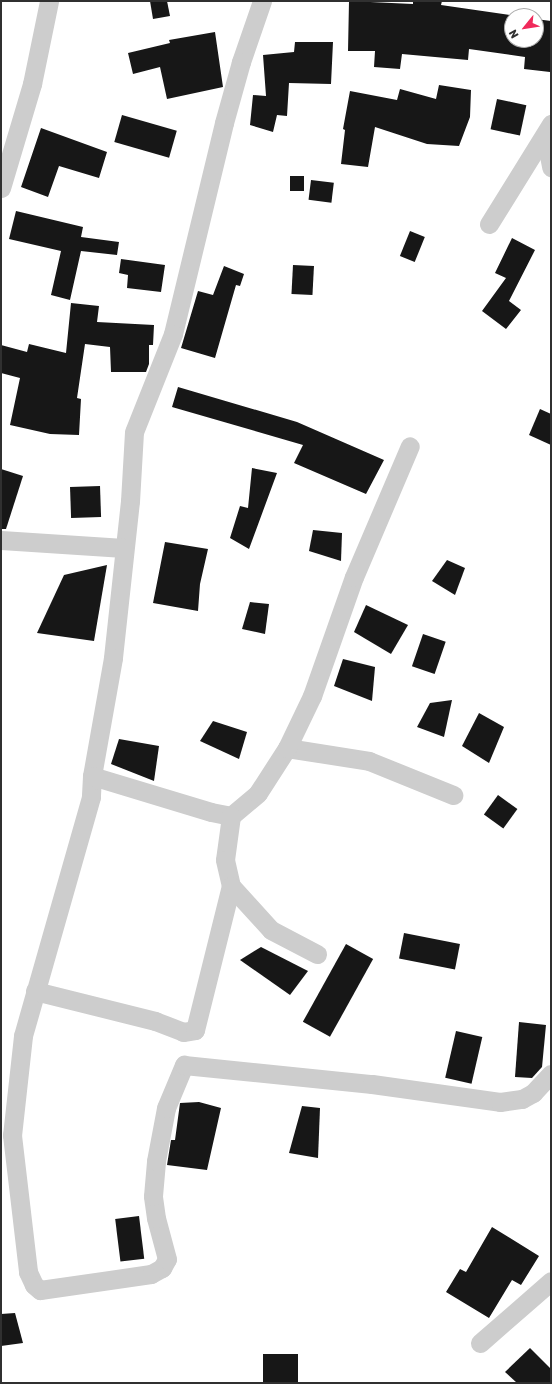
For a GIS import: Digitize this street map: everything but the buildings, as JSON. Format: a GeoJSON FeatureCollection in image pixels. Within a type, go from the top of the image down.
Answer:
{"type":"FeatureCollection","features":[{"type":"Feature","properties":{"kind":"street"},"geometry":{"type":"LineString","coordinates":[[1,188],[32,84],[49,1]]}},
{"type":"Feature","properties":{"kind":"street"},"geometry":{"type":"LineString","coordinates":[[262,1],[241,62],[224,123],[173,334],[134,432],[113,658],[92,776],[92,797],[23,1036],[12,1135],[28,1272],[34,1285],[40,1290],[151,1274],[162,1268],[167,1259],[153,1196],[156,1160],[166,1108],[184,1065],[372,1084],[500,1102],[528,1096],[551,1074]]}},
{"type":"Feature","properties":{"kind":"street"},"geometry":{"type":"LineString","coordinates":[[548,130],[551,167]]}},
{"type":"Feature","properties":{"kind":"street"},"geometry":{"type":"LineString","coordinates":[[489,224],[548,130]]}},
{"type":"Feature","properties":{"kind":"street"},"geometry":{"type":"LineString","coordinates":[[317,954],[271,930],[232,886],[225,860],[231,816],[258,793],[287,748],[312,696],[354,578],[410,446]]}},
{"type":"Feature","properties":{"kind":"street"},"geometry":{"type":"LineString","coordinates":[[1,540],[124,548]]}},
{"type":"Feature","properties":{"kind":"street"},"geometry":{"type":"LineString","coordinates":[[287,748],[369,761],[454,795]]}},
{"type":"Feature","properties":{"kind":"street"},"geometry":{"type":"LineString","coordinates":[[92,776],[211,812],[231,816]]}},
{"type":"Feature","properties":{"kind":"street"},"geometry":{"type":"LineString","coordinates":[[36,991],[155,1021],[183,1032],[195,1030],[232,886]]}},
{"type":"Feature","properties":{"kind":"street"},"geometry":{"type":"LineString","coordinates":[[480,1343],[551,1280]]}}]}
